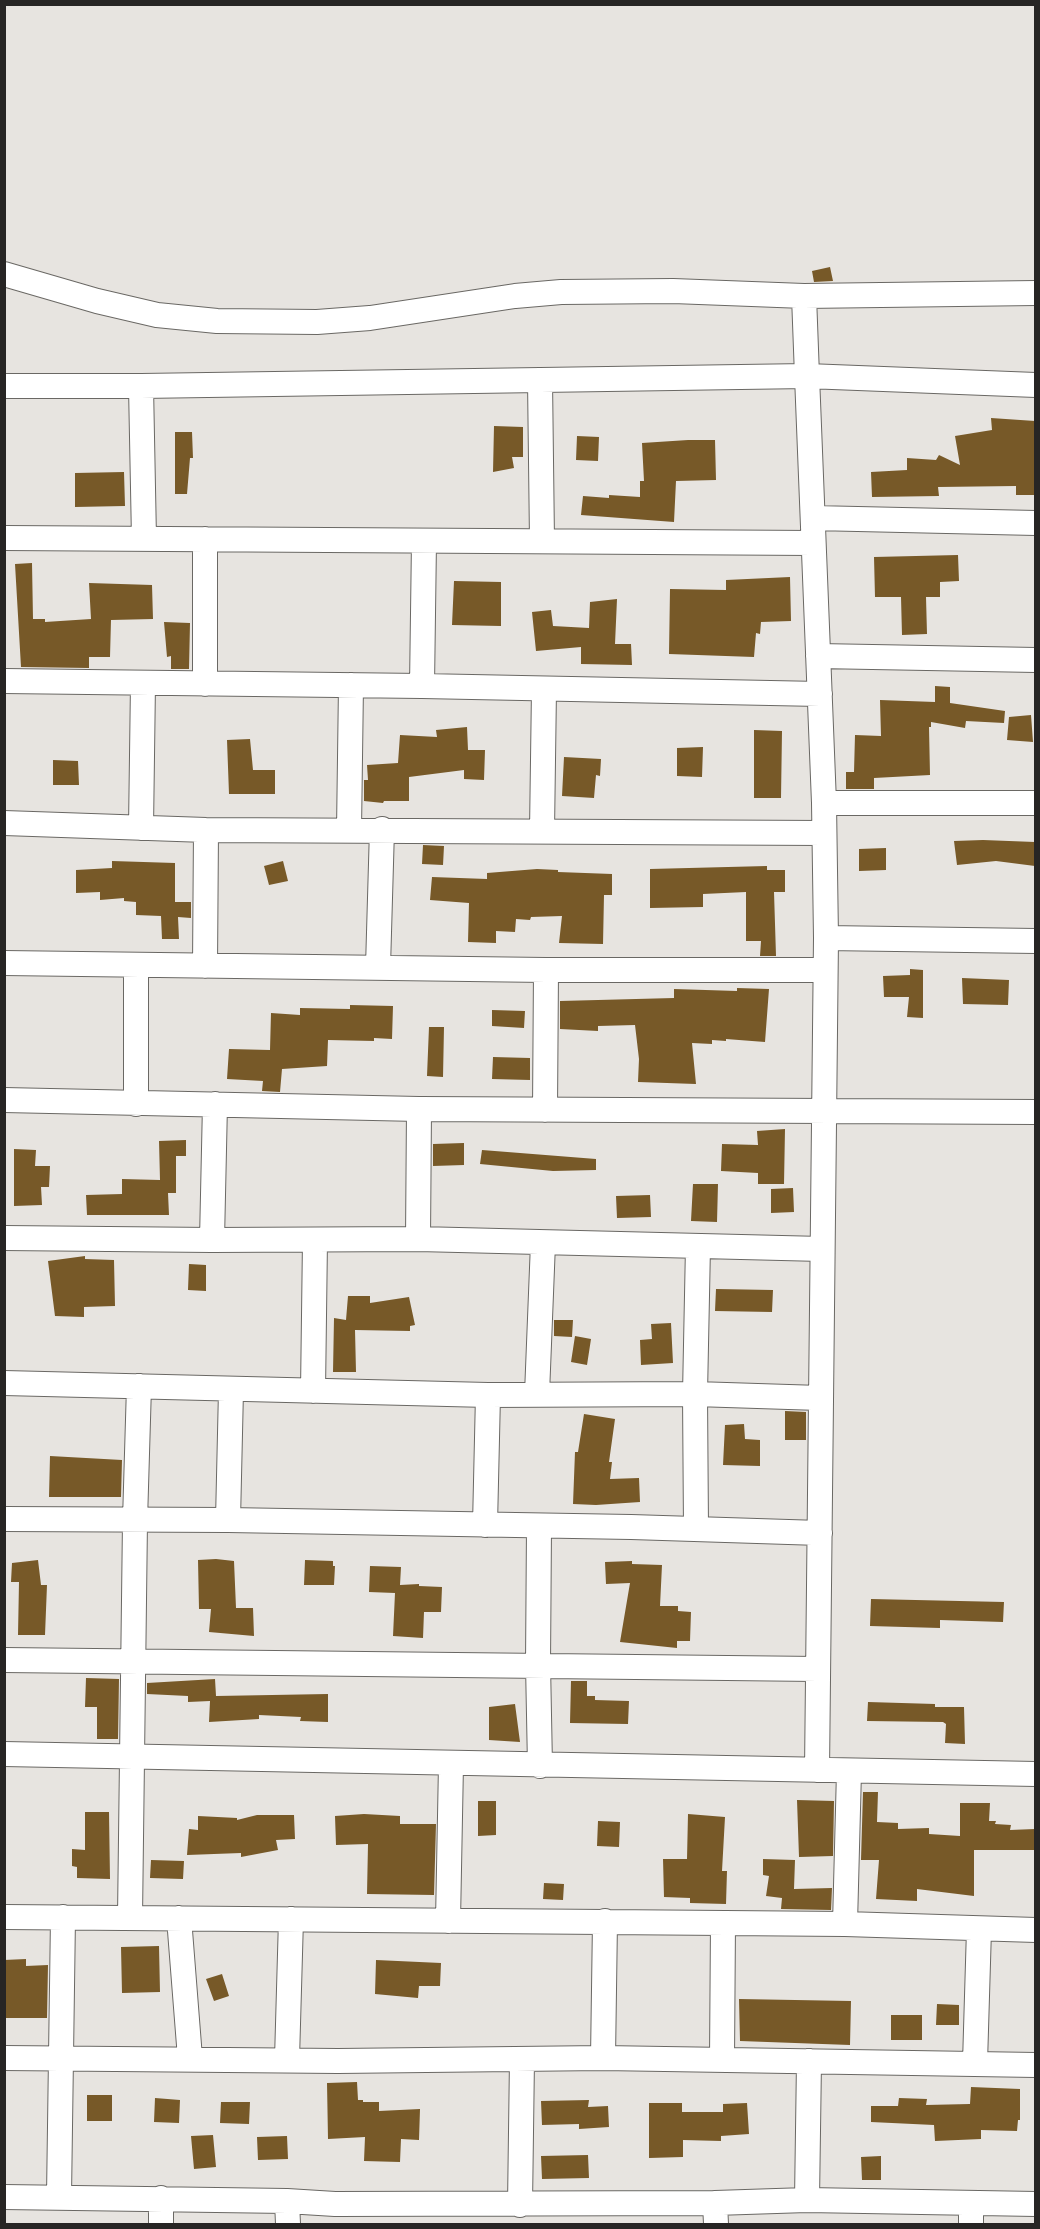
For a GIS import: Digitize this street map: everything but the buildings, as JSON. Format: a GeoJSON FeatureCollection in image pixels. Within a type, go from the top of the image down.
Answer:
{"type":"FeatureCollection","features":[{"type":"Feature","properties":{"kind":"street"},"geometry":{"type":"LineString","coordinates":[[4,274],[157,315],[217,321],[317,322],[370,318],[515,296],[561,292],[673,291],[804,296],[1035,293]]}},
{"type":"Feature","properties":{"kind":"street"},"geometry":{"type":"LineString","coordinates":[[804,296],[824,803],[826,938],[817,1770]]}},
{"type":"Feature","properties":{"kind":"street"},"geometry":{"type":"LineString","coordinates":[[4,386],[807,376],[1035,385]]}},
{"type":"Feature","properties":{"kind":"street"},"geometry":{"type":"LineString","coordinates":[[540,380],[542,541]]}},
{"type":"Feature","properties":{"kind":"street"},"geometry":{"type":"LineString","coordinates":[[141,386],[144,539]]}},
{"type":"Feature","properties":{"kind":"street"},"geometry":{"type":"LineString","coordinates":[[813,518],[1035,523]]}},
{"type":"Feature","properties":{"kind":"street"},"geometry":{"type":"LineString","coordinates":[[4,537],[813,543]]}},
{"type":"Feature","properties":{"kind":"street"},"geometry":{"type":"LineString","coordinates":[[205,539],[205,684]]}},
{"type":"Feature","properties":{"kind":"street"},"geometry":{"type":"LineString","coordinates":[[422,686],[424,541]]}},
{"type":"Feature","properties":{"kind":"street"},"geometry":{"type":"LineString","coordinates":[[818,656],[1035,660]]}},
{"type":"Feature","properties":{"kind":"street"},"geometry":{"type":"LineString","coordinates":[[4,681],[820,694]]}},
{"type":"Feature","properties":{"kind":"street"},"geometry":{"type":"LineString","coordinates":[[141,828],[143,683]]}},
{"type":"Feature","properties":{"kind":"street"},"geometry":{"type":"LineString","coordinates":[[349,830],[351,685]]}},
{"type":"Feature","properties":{"kind":"street"},"geometry":{"type":"LineString","coordinates":[[542,831],[544,689]]}},
{"type":"Feature","properties":{"kind":"street"},"geometry":{"type":"LineString","coordinates":[[824,803],[1035,804]]}},
{"type":"Feature","properties":{"kind":"street"},"geometry":{"type":"LineString","coordinates":[[4,823],[206,830],[382,829],[824,833]]}},
{"type":"Feature","properties":{"kind":"street"},"geometry":{"type":"LineString","coordinates":[[378,967],[382,829]]}},
{"type":"Feature","properties":{"kind":"street"},"geometry":{"type":"LineString","coordinates":[[205,966],[206,830]]}},
{"type":"Feature","properties":{"kind":"street"},"geometry":{"type":"LineString","coordinates":[[826,938],[1035,941]]}},
{"type":"Feature","properties":{"kind":"street"},"geometry":{"type":"LineString","coordinates":[[4,963],[546,970],[825,970]]}},
{"type":"Feature","properties":{"kind":"street"},"geometry":{"type":"LineString","coordinates":[[136,965],[136,1104]]}},
{"type":"Feature","properties":{"kind":"street"},"geometry":{"type":"LineString","coordinates":[[544,1110],[546,970]]}},
{"type":"Feature","properties":{"kind":"street"},"geometry":{"type":"LineString","coordinates":[[4,1100],[544,1110],[1035,1112]]}},
{"type":"Feature","properties":{"kind":"street"},"geometry":{"type":"LineString","coordinates":[[212,1240],[215,1104]]}},
{"type":"Feature","properties":{"kind":"street"},"geometry":{"type":"LineString","coordinates":[[418,1239],[419,1108]]}},
{"type":"Feature","properties":{"kind":"street"},"geometry":{"type":"LineString","coordinates":[[4,1238],[418,1239],[822,1249]]}},
{"type":"Feature","properties":{"kind":"street"},"geometry":{"type":"LineString","coordinates":[[313,1391],[315,1240]]}},
{"type":"Feature","properties":{"kind":"street"},"geometry":{"type":"LineString","coordinates":[[537,1394],[543,1243]]}},
{"type":"Feature","properties":{"kind":"street"},"geometry":{"type":"LineString","coordinates":[[696,1529],[695,1394],[698,1246]]}},
{"type":"Feature","properties":{"kind":"street"},"geometry":{"type":"LineString","coordinates":[[4,1383],[488,1395],[695,1394],[820,1398]]}},
{"type":"Feature","properties":{"kind":"street"},"geometry":{"type":"LineString","coordinates":[[130,1917],[139,1386]]}},
{"type":"Feature","properties":{"kind":"street"},"geometry":{"type":"LineString","coordinates":[[228,1520],[231,1390]]}},
{"type":"Feature","properties":{"kind":"street"},"geometry":{"type":"LineString","coordinates":[[485,1526],[488,1395]]}},
{"type":"Feature","properties":{"kind":"street"},"geometry":{"type":"LineString","coordinates":[[4,1519],[228,1520],[820,1533]]}},
{"type":"Feature","properties":{"kind":"street"},"geometry":{"type":"LineString","coordinates":[[539,1527],[540,1766]]}},
{"type":"Feature","properties":{"kind":"street"},"geometry":{"type":"LineString","coordinates":[[4,1660],[538,1664],[817,1669]]}},
{"type":"Feature","properties":{"kind":"street"},"geometry":{"type":"LineString","coordinates":[[4,1754],[1035,1774]]}},
{"type":"Feature","properties":{"kind":"street"},"geometry":{"type":"LineString","coordinates":[[448,1921],[451,1764]]}},
{"type":"Feature","properties":{"kind":"street"},"geometry":{"type":"LineString","coordinates":[[845,1924],[849,1771]]}},
{"type":"Feature","properties":{"kind":"street"},"geometry":{"type":"LineString","coordinates":[[4,1917],[845,1924],[1035,1930]]}},
{"type":"Feature","properties":{"kind":"street"},"geometry":{"type":"LineString","coordinates":[[59,2196],[63,1917]]}},
{"type":"Feature","properties":{"kind":"street"},"geometry":{"type":"LineString","coordinates":[[178,1918],[190,2058]]}},
{"type":"Feature","properties":{"kind":"street"},"geometry":{"type":"LineString","coordinates":[[287,2059],[291,1919]]}},
{"type":"Feature","properties":{"kind":"street"},"geometry":{"type":"LineString","coordinates":[[603,2058],[604,1921]]}},
{"type":"Feature","properties":{"kind":"street"},"geometry":{"type":"LineString","coordinates":[[722,2059],[723,1923]]}},
{"type":"Feature","properties":{"kind":"street"},"geometry":{"type":"LineString","coordinates":[[975,2063],[979,1929]]}},
{"type":"Feature","properties":{"kind":"street"},"geometry":{"type":"LineString","coordinates":[[4,2058],[603,2058],[1035,2065]]}},
{"type":"Feature","properties":{"kind":"street"},"geometry":{"type":"LineString","coordinates":[[520,2205],[522,2059]]}},
{"type":"Feature","properties":{"kind":"street"},"geometry":{"type":"LineString","coordinates":[[807,2200],[809,2061]]}},
{"type":"Feature","properties":{"kind":"street"},"geometry":{"type":"LineString","coordinates":[[4,2197],[161,2198],[288,2213],[335,2204],[490,2215],[520,2205],[716,2214],[807,2200],[971,2214],[1035,2204]]}},
{"type":"Feature","properties":{"kind":"street"},"geometry":{"type":"LineString","coordinates":[[161,2198],[161,2224]]}}]}
